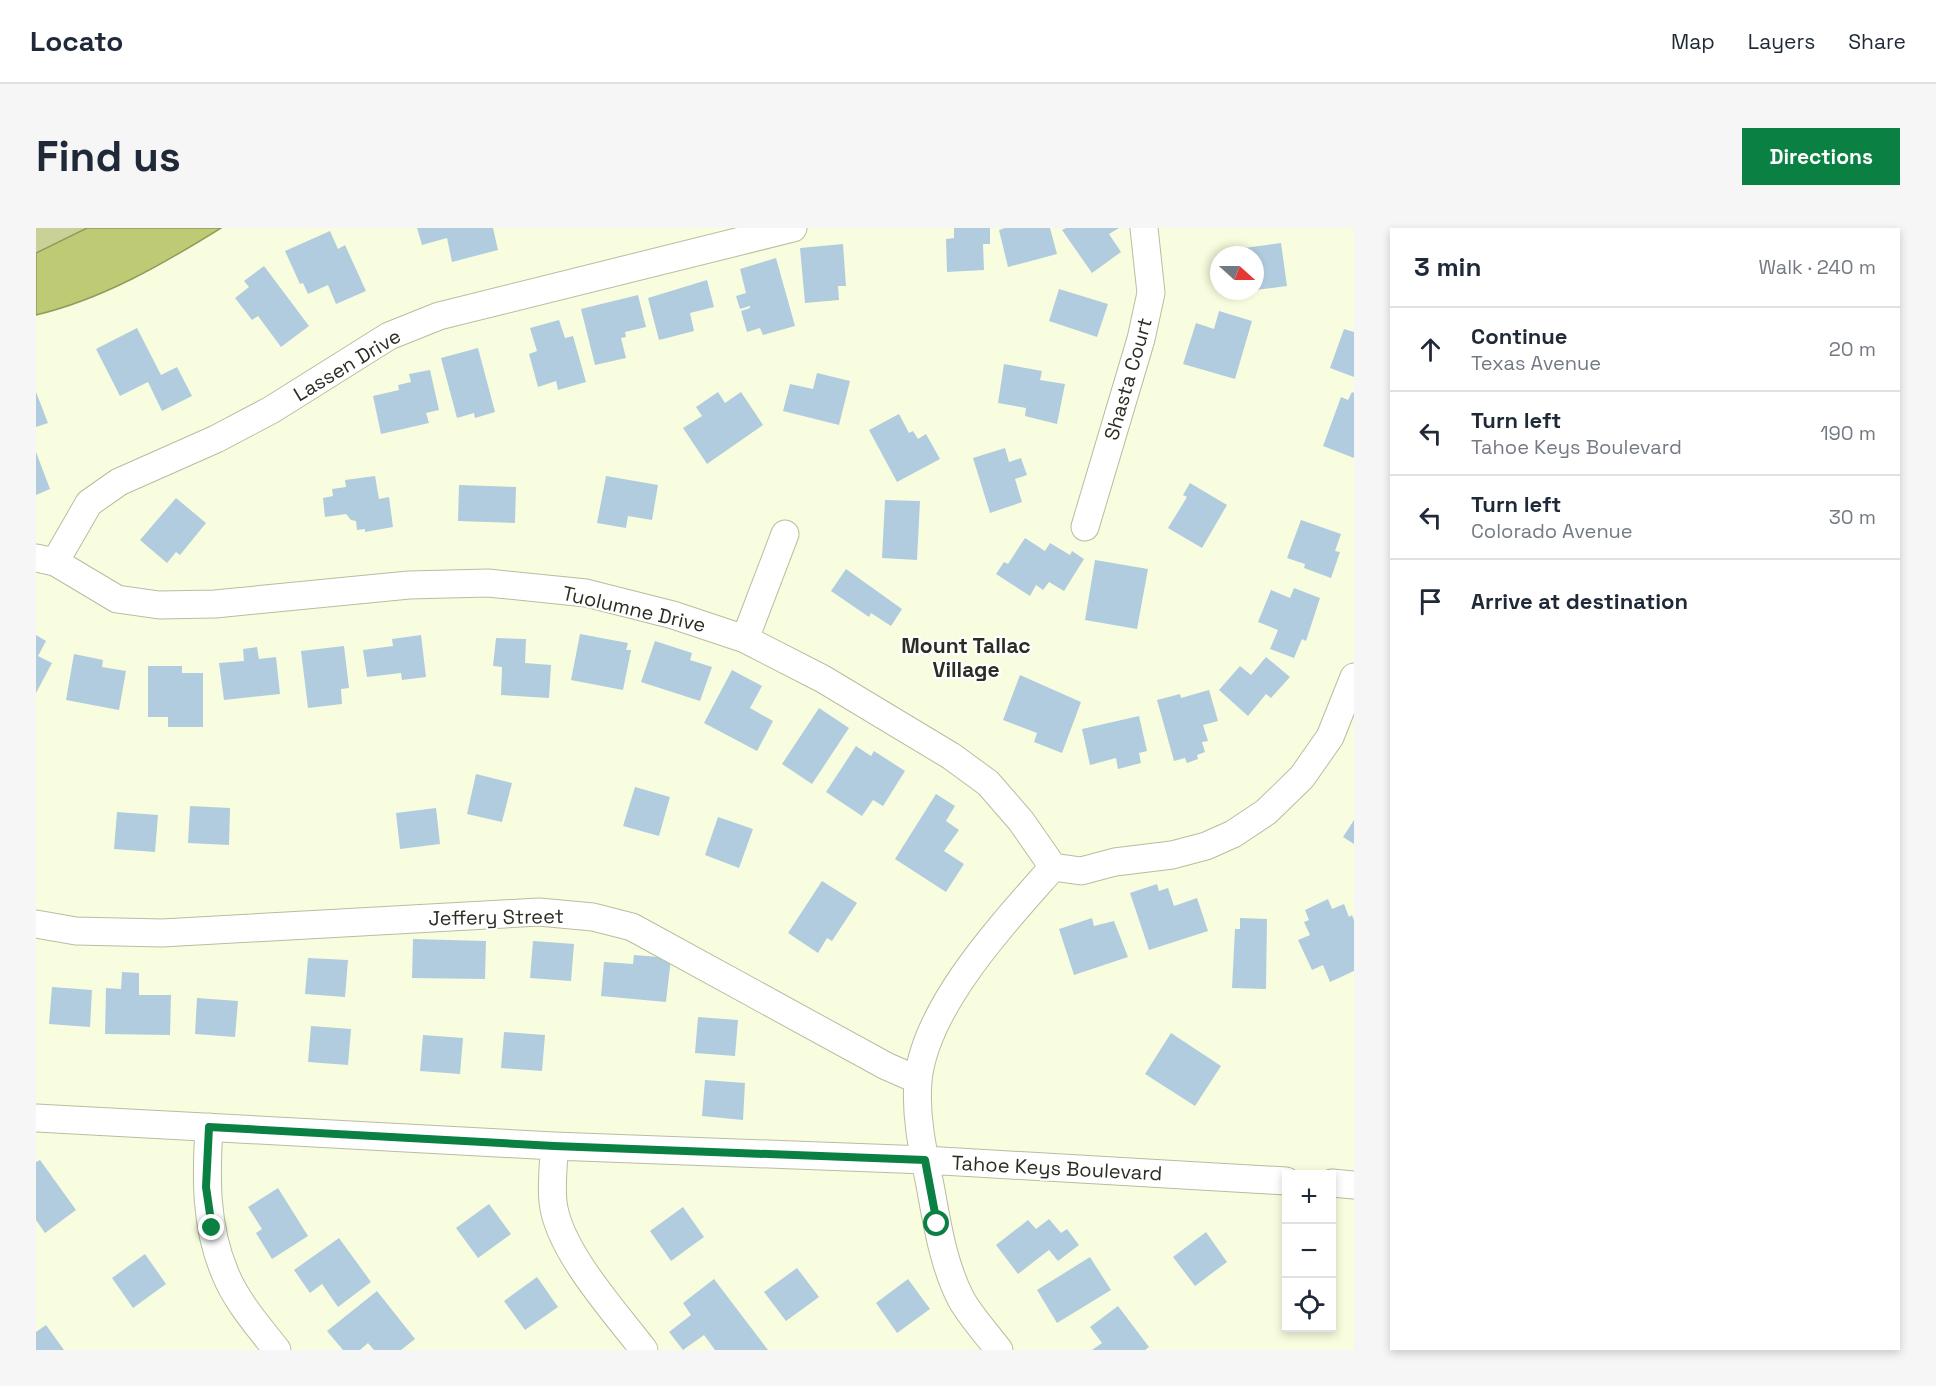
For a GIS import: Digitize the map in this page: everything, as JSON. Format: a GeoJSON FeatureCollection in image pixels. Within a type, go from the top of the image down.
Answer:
{"type":"FeatureCollection","features":[{"type":"Feature","properties":{"kind":"street","name":"Lassen Drive"},"geometry":{"type":"LineString","coordinates":[[46,560],[89,503],[119,482],[216,439],[271,410],[389,336],[439,316],[793,228]]}},
{"type":"Feature","properties":{"kind":"street","name":"Shasta Court"},"geometry":{"type":"LineString","coordinates":[[1085,527],[1141,339],[1151,293],[1144,228]]}},
{"type":"Feature","properties":{"kind":"street"},"geometry":{"type":"LineString","coordinates":[[745,639],[785,534]]}},
{"type":"Feature","properties":{"kind":"street","name":"Tuolumne Drive"},"geometry":{"type":"LineString","coordinates":[[46,560],[117,599],[159,605],[215,604],[409,585],[488,583],[586,593],[673,615],[745,639],[873,707],[988,783],[1021,821],[1053,867]]}},
{"type":"Feature","properties":{"kind":"street"},"geometry":{"type":"LineString","coordinates":[[999,1350],[962,1300],[948,1269],[919,1131],[918,1080],[928,1041],[976,955],[1053,867],[1081,871],[1115,862],[1172,855],[1206,846],[1233,834],[1266,812],[1302,777],[1330,737],[1354,677]]}},
{"type":"Feature","properties":{"kind":"street","name":"Jeffery Street"},"geometry":{"type":"LineString","coordinates":[[36,924],[76,931],[162,933],[539,912],[593,917],[632,927],[876,1060],[918,1080]]}},
{"type":"Feature","properties":{"kind":"street","name":"Tahoe Keys Boulevard"},"geometry":{"type":"LineString","coordinates":[[36,1118],[554,1146],[925,1160],[1282,1181]]}},
{"type":"Feature","properties":{"kind":"street"},"geometry":{"type":"LineString","coordinates":[[209,1127],[206,1187],[212,1228],[225,1274],[241,1302],[277,1350]]}},
{"type":"Feature","properties":{"kind":"street"},"geometry":{"type":"LineString","coordinates":[[554,1146],[553,1202],[562,1234],[591,1281],[644,1350]]}},
{"type":"Feature","properties":{"kind":"street"},"geometry":{"type":"LineString","coordinates":[[1336,1183],[1354,1185]]}},
{"type":"Feature","properties":{"kind":"shaded area"},"geometry":{"type":"Polygon","coordinates":[[[36,228],[87,228],[36,253],[36,228]]]}},
{"type":"Feature","properties":{"kind":"shaded area"},"geometry":{"type":"Polygon","coordinates":[[[87,228],[221,228],[177,255],[109,290],[36,315],[36,253],[87,228]]]}},
{"type":"Feature","properties":{"kind":"building"},"geometry":{"type":"Polygon","coordinates":[[[417,228],[493,228],[498,250],[452,262],[447,238],[422,245],[417,228]]]}},
{"type":"Feature","properties":{"kind":"building"},"geometry":{"type":"Polygon","coordinates":[[[954,228],[990,228],[990,244],[983,244],[984,270],[947,272],[946,239],[954,238],[954,228]]]}},
{"type":"Feature","properties":{"kind":"building"},"geometry":{"type":"Polygon","coordinates":[[[1050,228],[1057,254],[1008,267],[999,230],[1050,228]]]}},
{"type":"Feature","properties":{"kind":"building"},"geometry":{"type":"Polygon","coordinates":[[[1066,228],[1119,228],[1109,234],[1121,252],[1092,273],[1062,230],[1066,228]]]}},
{"type":"Feature","properties":{"kind":"building"},"geometry":{"type":"Polygon","coordinates":[[[330,231],[338,249],[345,245],[366,291],[336,304],[328,285],[308,294],[303,283],[300,284],[285,251],[330,231]]]}},
{"type":"Feature","properties":{"kind":"building"},"geometry":{"type":"Polygon","coordinates":[[[1281,243],[1287,286],[1264,289],[1264,246],[1259,246],[1281,243]]]}},
{"type":"Feature","properties":{"kind":"building"},"geometry":{"type":"Polygon","coordinates":[[[843,244],[846,286],[838,286],[839,300],[805,303],[800,248],[843,244]]]}},
{"type":"Feature","properties":{"kind":"building"},"geometry":{"type":"Polygon","coordinates":[[[776,258],[795,326],[763,335],[760,328],[747,332],[741,311],[750,306],[740,309],[736,296],[746,293],[740,269],[776,258]]]}},
{"type":"Feature","properties":{"kind":"building"},"geometry":{"type":"Polygon","coordinates":[[[264,266],[309,326],[281,347],[258,316],[252,320],[235,298],[249,287],[244,281],[264,266]]]}},
{"type":"Feature","properties":{"kind":"building"},"geometry":{"type":"Polygon","coordinates":[[[707,280],[714,307],[690,313],[694,331],[659,340],[648,298],[707,280]]]}},
{"type":"Feature","properties":{"kind":"building"},"geometry":{"type":"Polygon","coordinates":[[[1059,289],[1108,304],[1097,337],[1049,321],[1059,289]]]}},
{"type":"Feature","properties":{"kind":"building"},"geometry":{"type":"Polygon","coordinates":[[[638,295],[646,327],[625,332],[626,337],[621,338],[626,358],[595,365],[581,309],[638,295]]]}},
{"type":"Feature","properties":{"kind":"building"},"geometry":{"type":"Polygon","coordinates":[[[1219,311],[1252,321],[1235,379],[1183,364],[1196,323],[1214,329],[1219,311]]]}},
{"type":"Feature","properties":{"kind":"building"},"geometry":{"type":"Polygon","coordinates":[[[559,320],[565,338],[573,336],[586,382],[558,390],[556,381],[538,387],[529,354],[537,351],[530,328],[559,320]]]}},
{"type":"Feature","properties":{"kind":"building"},"geometry":{"type":"Polygon","coordinates":[[[137,328],[161,375],[177,367],[192,396],[162,411],[148,382],[120,396],[96,349],[137,328]]]}},
{"type":"Feature","properties":{"kind":"building"},"geometry":{"type":"Polygon","coordinates":[[[1344,329],[1354,332],[1354,377],[1330,368],[1344,329]]]}},
{"type":"Feature","properties":{"kind":"building"},"geometry":{"type":"Polygon","coordinates":[[[478,348],[495,412],[475,418],[474,413],[457,418],[441,358],[478,348]]]}},
{"type":"Feature","properties":{"kind":"building"},"geometry":{"type":"Polygon","coordinates":[[[1004,364],[1042,371],[1040,380],[1065,384],[1057,424],[1025,416],[1026,408],[998,403],[1004,364]]]}},
{"type":"Feature","properties":{"kind":"building"},"geometry":{"type":"Polygon","coordinates":[[[430,370],[439,410],[426,413],[429,423],[381,434],[373,396],[399,390],[398,385],[411,382],[409,374],[430,370]]]}},
{"type":"Feature","properties":{"kind":"building"},"geometry":{"type":"Polygon","coordinates":[[[817,373],[850,381],[839,425],[783,411],[790,384],[813,389],[817,373]]]}},
{"type":"Feature","properties":{"kind":"building"},"geometry":{"type":"Polygon","coordinates":[[[36,392],[48,423],[36,427],[36,392]]]}},
{"type":"Feature","properties":{"kind":"building"},"geometry":{"type":"Polygon","coordinates":[[[718,392],[725,403],[741,392],[763,425],[707,464],[683,428],[702,416],[696,407],[718,392]]]}},
{"type":"Feature","properties":{"kind":"building"},"geometry":{"type":"Polygon","coordinates":[[[1352,392],[1354,393],[1354,458],[1323,446],[1341,397],[1348,400],[1352,392]]]}},
{"type":"Feature","properties":{"kind":"building"},"geometry":{"type":"Polygon","coordinates":[[[899,414],[909,433],[913,431],[918,439],[926,434],[940,459],[897,482],[869,430],[899,414]]]}},
{"type":"Feature","properties":{"kind":"building"},"geometry":{"type":"Polygon","coordinates":[[[1005,448],[1009,462],[1021,458],[1027,475],[1015,479],[1022,502],[990,513],[973,458],[1005,448]]]}},
{"type":"Feature","properties":{"kind":"building"},"geometry":{"type":"Polygon","coordinates":[[[36,452],[50,489],[36,495],[36,452]]]}},
{"type":"Feature","properties":{"kind":"building"},"geometry":{"type":"Polygon","coordinates":[[[375,476],[379,499],[389,497],[393,527],[365,532],[365,529],[357,530],[356,521],[351,520],[346,514],[325,517],[323,498],[333,496],[332,489],[346,487],[345,480],[375,476]]]}},
{"type":"Feature","properties":{"kind":"building"},"geometry":{"type":"Polygon","coordinates":[[[606,476],[658,485],[652,520],[628,516],[626,528],[597,523],[606,476]]]}},
{"type":"Feature","properties":{"kind":"building"},"geometry":{"type":"Polygon","coordinates":[[[1190,483],[1227,505],[1202,548],[1168,528],[1187,497],[1183,495],[1190,483]]]}},
{"type":"Feature","properties":{"kind":"building"},"geometry":{"type":"Polygon","coordinates":[[[459,485],[516,487],[515,523],[458,521],[459,485]]]}},
{"type":"Feature","properties":{"kind":"building"},"geometry":{"type":"Polygon","coordinates":[[[176,498],[206,523],[180,555],[176,552],[167,563],[140,540],[176,498]]]}},
{"type":"Feature","properties":{"kind":"building"},"geometry":{"type":"Polygon","coordinates":[[[885,500],[920,501],[917,560],[882,558],[885,500]]]}},
{"type":"Feature","properties":{"kind":"building"},"geometry":{"type":"Polygon","coordinates":[[[1301,520],[1341,534],[1335,551],[1340,552],[1331,578],[1304,568],[1305,564],[1287,558],[1301,520]]]}},
{"type":"Feature","properties":{"kind":"building"},"geometry":{"type":"Polygon","coordinates":[[[1025,538],[1045,551],[1050,543],[1070,555],[1072,551],[1084,559],[1064,591],[1049,582],[1043,590],[1036,585],[1030,596],[996,574],[1004,562],[1008,564],[1025,538]]]}},
{"type":"Feature","properties":{"kind":"building"},"geometry":{"type":"Polygon","coordinates":[[[1095,560],[1148,569],[1137,629],[1085,620],[1095,560]]]}},
{"type":"Feature","properties":{"kind":"building"},"geometry":{"type":"Polygon","coordinates":[[[846,569],[902,609],[891,626],[871,613],[869,617],[831,591],[846,569]]]}},
{"type":"Feature","properties":{"kind":"building"},"geometry":{"type":"Polygon","coordinates":[[[1294,588],[1320,598],[1306,641],[1302,639],[1294,658],[1270,649],[1278,630],[1258,622],[1271,590],[1290,598],[1294,588]]]}},
{"type":"Feature","properties":{"kind":"building"},"geometry":{"type":"Polygon","coordinates":[[[580,634],[628,643],[626,650],[631,650],[623,690],[571,680],[580,634]]]}},
{"type":"Feature","properties":{"kind":"building"},"geometry":{"type":"Polygon","coordinates":[[[36,635],[46,641],[38,656],[52,663],[36,693],[36,635]]]}},
{"type":"Feature","properties":{"kind":"building"},"geometry":{"type":"Polygon","coordinates":[[[421,635],[426,677],[402,680],[401,673],[367,677],[363,650],[393,646],[392,639],[421,635]]]}},
{"type":"Feature","properties":{"kind":"building"},"geometry":{"type":"Polygon","coordinates":[[[496,638],[526,639],[525,663],[551,665],[549,698],[501,695],[502,667],[493,666],[496,638]]]}},
{"type":"Feature","properties":{"kind":"building"},"geometry":{"type":"Polygon","coordinates":[[[655,641],[692,653],[690,660],[712,667],[700,701],[641,682],[655,641]]]}},
{"type":"Feature","properties":{"kind":"building"},"geometry":{"type":"Polygon","coordinates":[[[344,646],[349,688],[341,689],[342,704],[308,708],[301,651],[344,646]]]}},
{"type":"Feature","properties":{"kind":"building"},"geometry":{"type":"Polygon","coordinates":[[[257,647],[259,659],[276,657],[280,694],[224,700],[219,663],[244,661],[243,649],[257,647]]]}},
{"type":"Feature","properties":{"kind":"building"},"geometry":{"type":"Polygon","coordinates":[[[74,654],[103,660],[102,667],[126,671],[119,710],[66,700],[74,654]]]}},
{"type":"Feature","properties":{"kind":"building"},"geometry":{"type":"Polygon","coordinates":[[[1266,657],[1290,677],[1271,698],[1266,694],[1248,716],[1219,690],[1240,666],[1251,675],[1266,657]]]}},
{"type":"Feature","properties":{"kind":"building"},"geometry":{"type":"Polygon","coordinates":[[[148,666],[182,666],[182,673],[203,673],[203,727],[168,727],[168,717],[148,717],[148,666]]]}},
{"type":"Feature","properties":{"kind":"building"},"geometry":{"type":"Polygon","coordinates":[[[732,670],[762,686],[750,708],[773,721],[757,751],[704,723],[732,670]]]}},
{"type":"Feature","properties":{"kind":"building"},"geometry":{"type":"Polygon","coordinates":[[[1020,675],[1081,702],[1062,753],[1034,742],[1037,733],[1003,720],[1020,675]]]}},
{"type":"Feature","properties":{"kind":"building"},"geometry":{"type":"Polygon","coordinates":[[[1209,690],[1218,721],[1203,725],[1208,741],[1202,742],[1205,752],[1197,755],[1198,759],[1187,763],[1185,758],[1174,761],[1157,700],[1180,694],[1181,698],[1209,690]]]}},
{"type":"Feature","properties":{"kind":"building"},"geometry":{"type":"Polygon","coordinates":[[[819,708],[849,728],[812,784],[782,764],[819,708]]]}},
{"type":"Feature","properties":{"kind":"building"},"geometry":{"type":"Polygon","coordinates":[[[1139,716],[1147,751],[1139,753],[1141,763],[1118,769],[1116,758],[1090,765],[1082,729],[1139,716]]]}},
{"type":"Feature","properties":{"kind":"building"},"geometry":{"type":"Polygon","coordinates":[[[856,746],[871,756],[874,751],[905,771],[883,806],[873,800],[862,816],[826,792],[856,746]]]}},
{"type":"Feature","properties":{"kind":"building"},"geometry":{"type":"Polygon","coordinates":[[[476,774],[512,783],[502,822],[467,814],[476,774]]]}},
{"type":"Feature","properties":{"kind":"building"},"geometry":{"type":"Polygon","coordinates":[[[635,787],[670,797],[659,836],[623,826],[635,787]]]}},
{"type":"Feature","properties":{"kind":"building"},"geometry":{"type":"Polygon","coordinates":[[[936,794],[955,806],[946,821],[959,830],[944,851],[964,864],[946,892],[895,859],[936,794]]]}},
{"type":"Feature","properties":{"kind":"building"},"geometry":{"type":"Polygon","coordinates":[[[190,806],[230,808],[229,845],[188,843],[190,806]]]}},
{"type":"Feature","properties":{"kind":"building"},"geometry":{"type":"Polygon","coordinates":[[[436,808],[440,844],[400,849],[396,813],[436,808]]]}},
{"type":"Feature","properties":{"kind":"building"},"geometry":{"type":"Polygon","coordinates":[[[117,812],[158,815],[155,852],[114,849],[117,812]]]}},
{"type":"Feature","properties":{"kind":"building"},"geometry":{"type":"Polygon","coordinates":[[[718,817],[753,829],[739,868],[705,855],[718,817]]]}},
{"type":"Feature","properties":{"kind":"building"},"geometry":{"type":"Polygon","coordinates":[[[1354,820],[1354,844],[1343,837],[1354,820]]]}},
{"type":"Feature","properties":{"kind":"building"},"geometry":{"type":"Polygon","coordinates":[[[822,881],[857,903],[832,941],[827,938],[818,953],[788,933],[822,881]]]}},
{"type":"Feature","properties":{"kind":"building"},"geometry":{"type":"Polygon","coordinates":[[[1157,884],[1159,891],[1168,888],[1174,906],[1197,898],[1208,931],[1149,950],[1130,893],[1157,884]]]}},
{"type":"Feature","properties":{"kind":"building"},"geometry":{"type":"Polygon","coordinates":[[[1328,899],[1332,909],[1344,904],[1349,917],[1352,915],[1354,920],[1354,971],[1330,982],[1323,965],[1312,970],[1298,940],[1310,935],[1304,922],[1309,920],[1305,910],[1328,899]]]}},
{"type":"Feature","properties":{"kind":"building"},"geometry":{"type":"Polygon","coordinates":[[[1092,918],[1094,926],[1114,921],[1128,957],[1074,975],[1059,929],[1092,918]]]}},
{"type":"Feature","properties":{"kind":"building"},"geometry":{"type":"Polygon","coordinates":[[[1240,918],[1267,919],[1266,989],[1232,988],[1235,929],[1240,929],[1240,918]]]}},
{"type":"Feature","properties":{"kind":"building"},"geometry":{"type":"Polygon","coordinates":[[[413,939],[486,941],[485,979],[412,978],[413,939]]]}},
{"type":"Feature","properties":{"kind":"building"},"geometry":{"type":"Polygon","coordinates":[[[533,941],[574,944],[571,981],[530,978],[533,941]]]}},
{"type":"Feature","properties":{"kind":"building"},"geometry":{"type":"Polygon","coordinates":[[[634,955],[671,958],[666,1002],[601,996],[604,962],[633,964],[634,955]]]}},
{"type":"Feature","properties":{"kind":"building"},"geometry":{"type":"Polygon","coordinates":[[[308,958],[348,960],[345,997],[305,994],[308,958]]]}},
{"type":"Feature","properties":{"kind":"building"},"geometry":{"type":"Polygon","coordinates":[[[122,972],[139,973],[139,995],[171,995],[170,1035],[105,1034],[106,988],[121,989],[122,972]]]}},
{"type":"Feature","properties":{"kind":"building"},"geometry":{"type":"Polygon","coordinates":[[[52,987],[92,990],[90,1027],[49,1024],[52,987]]]}},
{"type":"Feature","properties":{"kind":"building"},"geometry":{"type":"Polygon","coordinates":[[[197,998],[238,1001],[235,1037],[195,1034],[197,998]]]}},
{"type":"Feature","properties":{"kind":"building"},"geometry":{"type":"Polygon","coordinates":[[[698,1017],[738,1020],[735,1056],[695,1053],[698,1017]]]}},
{"type":"Feature","properties":{"kind":"building"},"geometry":{"type":"Polygon","coordinates":[[[311,1026],[351,1029],[348,1065],[308,1062],[311,1026]]]}},
{"type":"Feature","properties":{"kind":"building"},"geometry":{"type":"Polygon","coordinates":[[[504,1032],[545,1035],[542,1071],[501,1068],[504,1032]]]}},
{"type":"Feature","properties":{"kind":"building"},"geometry":{"type":"Polygon","coordinates":[[[1171,1033],[1221,1066],[1195,1106],[1145,1074],[1171,1033]]]}},
{"type":"Feature","properties":{"kind":"building"},"geometry":{"type":"Polygon","coordinates":[[[423,1035],[463,1038],[460,1074],[420,1071],[423,1035]]]}},
{"type":"Feature","properties":{"kind":"building"},"geometry":{"type":"Polygon","coordinates":[[[705,1080],[745,1083],[743,1120],[702,1116],[705,1080]]]}},
{"type":"Feature","properties":{"kind":"building"},"geometry":{"type":"Polygon","coordinates":[[[40,1160],[76,1210],[45,1233],[36,1220],[36,1162],[40,1160]]]}},
{"type":"Feature","properties":{"kind":"building"},"geometry":{"type":"Polygon","coordinates":[[[278,1188],[308,1236],[272,1259],[256,1233],[262,1229],[248,1207],[278,1188]]]}},
{"type":"Feature","properties":{"kind":"building"},"geometry":{"type":"Polygon","coordinates":[[[489,1204],[511,1234],[478,1258],[456,1228],[489,1204]]]}},
{"type":"Feature","properties":{"kind":"building"},"geometry":{"type":"Polygon","coordinates":[[[683,1207],[704,1237],[671,1261],[650,1231],[683,1207]]]}},
{"type":"Feature","properties":{"kind":"building"},"geometry":{"type":"Polygon","coordinates":[[[1049,1219],[1061,1233],[1067,1229],[1079,1245],[1058,1261],[1049,1250],[1018,1274],[996,1245],[1028,1220],[1036,1229],[1049,1219]]]}},
{"type":"Feature","properties":{"kind":"building"},"geometry":{"type":"Polygon","coordinates":[[[1206,1232],[1227,1262],[1195,1286],[1173,1257],[1206,1232]]]}},
{"type":"Feature","properties":{"kind":"building"},"geometry":{"type":"Polygon","coordinates":[[[339,1238],[371,1282],[338,1307],[322,1284],[310,1293],[294,1270],[339,1238]]]}},
{"type":"Feature","properties":{"kind":"building"},"geometry":{"type":"Polygon","coordinates":[[[145,1254],[166,1284],[133,1308],[112,1278],[145,1254]]]}},
{"type":"Feature","properties":{"kind":"building"},"geometry":{"type":"Polygon","coordinates":[[[1090,1257],[1111,1290],[1057,1323],[1037,1290],[1090,1257]]]}},
{"type":"Feature","properties":{"kind":"building"},"geometry":{"type":"Polygon","coordinates":[[[797,1268],[819,1297],[786,1321],[764,1292],[797,1268]]]}},
{"type":"Feature","properties":{"kind":"building"},"geometry":{"type":"Polygon","coordinates":[[[537,1277],[558,1307],[525,1330],[504,1301],[537,1277]]]}},
{"type":"Feature","properties":{"kind":"building"},"geometry":{"type":"Polygon","coordinates":[[[714,1279],[768,1350],[715,1350],[704,1335],[683,1350],[669,1332],[691,1315],[683,1303],[714,1279]]]}},
{"type":"Feature","properties":{"kind":"building"},"geometry":{"type":"Polygon","coordinates":[[[908,1279],[930,1309],[897,1333],[876,1303],[908,1279]]]}},
{"type":"Feature","properties":{"kind":"building"},"geometry":{"type":"Polygon","coordinates":[[[377,1291],[415,1339],[401,1350],[374,1350],[368,1343],[360,1350],[343,1350],[327,1331],[377,1291]]]}},
{"type":"Feature","properties":{"kind":"building"},"geometry":{"type":"Polygon","coordinates":[[[1118,1306],[1149,1347],[1145,1350],[1092,1350],[1102,1343],[1090,1327],[1118,1306]]]}},
{"type":"Feature","properties":{"kind":"building"},"geometry":{"type":"Polygon","coordinates":[[[46,1325],[64,1350],[36,1350],[36,1332],[46,1325]]]}},
{"type":"Feature","properties":{"kind":"district","name":"Mount Tallac Village"},"geometry":{"type":"Point","coordinates":[966,658]}},
{"type":"Feature","properties":{"kind":"route"},"geometry":{"type":"LineString","coordinates":[[212,1228],[206,1187],[209,1127],[554,1146],[925,1160],[937,1224]]}}]}
